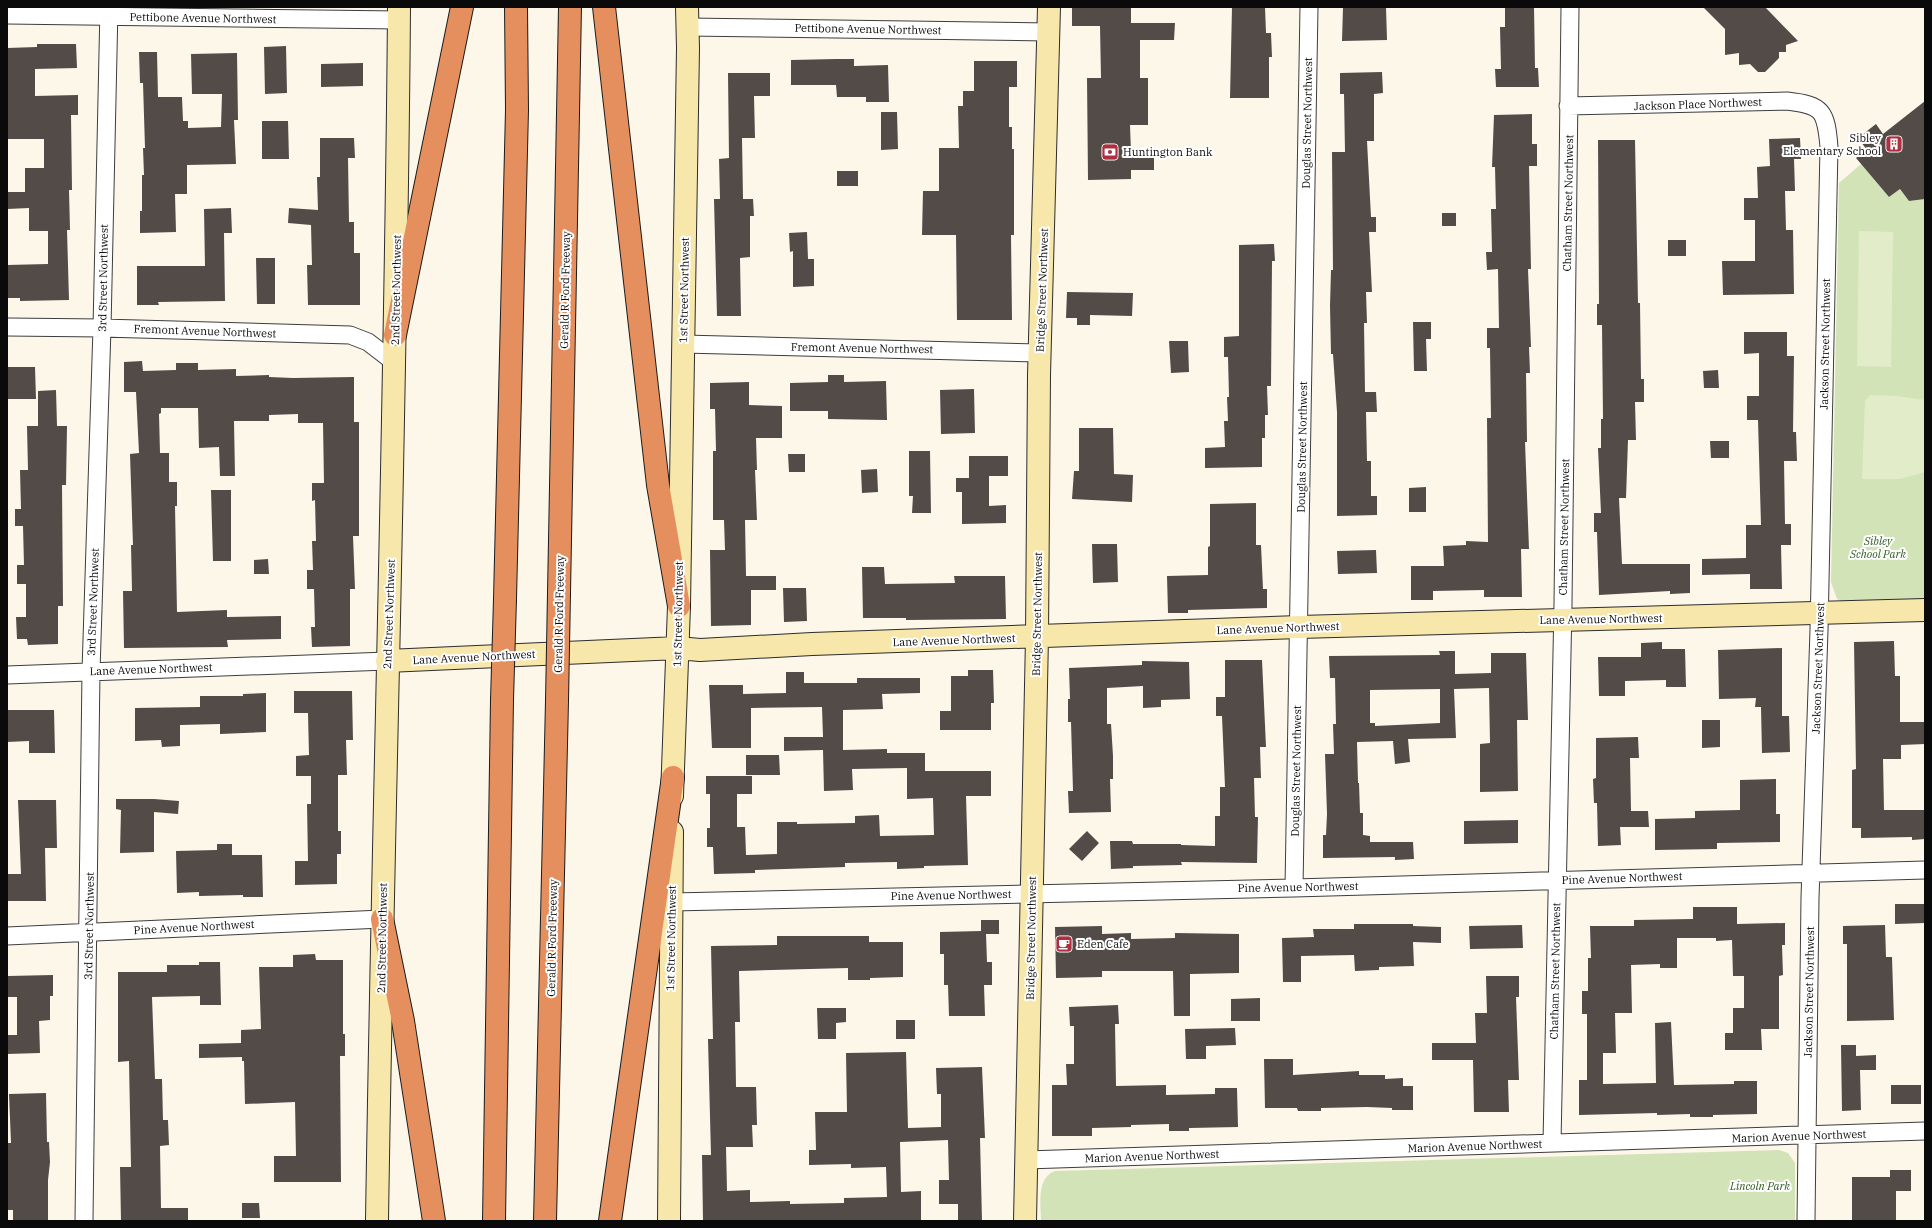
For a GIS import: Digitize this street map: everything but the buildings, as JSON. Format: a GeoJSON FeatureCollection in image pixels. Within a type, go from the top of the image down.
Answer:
{"type":"FeatureCollection","features":[{"type":"Feature","properties":{"kind":"highway"},"geometry":{"type":"LineString","coordinates":[[395,335],[462,7]]}},
{"type":"Feature","properties":{"kind":"highway"},"geometry":{"type":"LineString","coordinates":[[494,1221],[502,700],[517,110],[516,7]]}},
{"type":"Feature","properties":{"kind":"highway","name":"Gerald R Ford Freeway"},"geometry":{"type":"LineString","coordinates":[[545,1221],[557,701],[570,7]]}},
{"type":"Feature","properties":{"kind":"highway"},"geometry":{"type":"LineString","coordinates":[[604,7],[658,485],[679,606]]}},
{"type":"Feature","properties":{"kind":"highway"},"geometry":{"type":"LineString","coordinates":[[610,1221],[672,777]]}},
{"type":"Feature","properties":{"kind":"highway"},"geometry":{"type":"LineString","coordinates":[[382,919],[404,1021],[434,1221]]}},
{"type":"Feature","properties":{"kind":"street","name":"Bridge Street Northwest"},"geometry":{"type":"LineString","coordinates":[[1025,1221],[1032,894],[1040,354],[1049,7]]}},
{"type":"Feature","properties":{"kind":"street","name":"Douglas Street Northwest"},"geometry":{"type":"LineString","coordinates":[[1294,888],[1309,7]]}},
{"type":"Feature","properties":{"kind":"street","name":"Chatham Street Northwest"},"geometry":{"type":"LineString","coordinates":[[1552,1143],[1562,620],[1570,7]]}},
{"type":"Feature","properties":{"kind":"street","name":"Pettibone Avenue Northwest"},"geometry":{"type":"LineString","coordinates":[[7,15],[109,12],[399,14]]}},
{"type":"Feature","properties":{"kind":"street","name":"3rd Street Northwest"},"geometry":{"type":"LineString","coordinates":[[84,1221],[89,932],[91,671],[102,328],[109,12]]}},
{"type":"Feature","properties":{"kind":"street","name":"2nd Street Northwest"},"geometry":{"type":"LineString","coordinates":[[377,1221],[387,661],[391,589],[399,14]]}},
{"type":"Feature","properties":{"kind":"street","name":"1st Street Northwest"},"geometry":{"type":"LineString","coordinates":[[669,1221],[672,777],[679,606],[687,17]]}},
{"type":"Feature","properties":{"kind":"street","name":"Pettibone Avenue Northwest"},"geometry":{"type":"LineString","coordinates":[[687,17],[1048,32]]}},
{"type":"Feature","properties":{"kind":"street","name":"Jackson Place Northwest"},"geometry":{"type":"LineString","coordinates":[[1568,106],[1786,101],[1806,103],[1817,108],[1824,116]]}},
{"type":"Feature","properties":{"kind":"street","name":"Jackson Street Northwest"},"geometry":{"type":"LineString","coordinates":[[1806,1221],[1811,873],[1820,614],[1829,147],[1827,123],[1824,116]]}},
{"type":"Feature","properties":{"kind":"street","name":"Fremont Avenue Northwest"},"geometry":{"type":"LineString","coordinates":[[7,327],[102,328],[350,335],[368,342],[394,362]]}},
{"type":"Feature","properties":{"kind":"street","name":"Fremont Avenue Northwest"},"geometry":{"type":"LineString","coordinates":[[683,344],[1040,354]]}},
{"type":"Feature","properties":{"kind":"street","name":"Lane Avenue Northwest"},"geometry":{"type":"LineString","coordinates":[[7,675],[387,661],[678,648],[700,650],[812,644],[1299,627],[1925,610]]}},
{"type":"Feature","properties":{"kind":"street","name":"Pine Avenue Northwest"},"geometry":{"type":"LineString","coordinates":[[672,902],[1294,888],[1925,870]]}},
{"type":"Feature","properties":{"kind":"street","name":"Pine Avenue Northwest"},"geometry":{"type":"LineString","coordinates":[[7,936],[382,919]]}},
{"type":"Feature","properties":{"kind":"street","name":"Marion Avenue Northwest"},"geometry":{"type":"LineString","coordinates":[[1026,1160],[1808,1136],[1925,1131]]}},
{"type":"Feature","properties":{"kind":"green space","name":"Sibley School Park"},"geometry":{"type":"Polygon","coordinates":[[[1861,164],[1889,197],[1900,189],[1909,201],[1925,199],[1925,599],[1841,601],[1837,599],[1831,582],[1839,183],[1861,164]]]}},
{"type":"Feature","properties":{"kind":"green space"},"geometry":{"type":"Polygon","coordinates":[[[1859,231],[1893,232],[1891,367],[1857,366],[1859,231]]]}},
{"type":"Feature","properties":{"kind":"green space"},"geometry":{"type":"Polygon","coordinates":[[[1870,395],[1897,396],[1925,400],[1925,472],[1900,479],[1862,479],[1865,401],[1870,395]]]}},
{"type":"Feature","properties":{"kind":"green space","name":"Lincoln Park"},"geometry":{"type":"Polygon","coordinates":[[[1779,1150],[1788,1153],[1795,1163],[1795,1221],[1041,1221],[1040,1200],[1042,1186],[1049,1175],[1055,1171],[1779,1150]]]}},
{"type":"Feature","properties":{"kind":"place","name":"Sibley Elementary School"},"geometry":{"type":"Point","coordinates":[1894,144]}},
{"type":"Feature","properties":{"kind":"place","name":"Huntington Bank"},"geometry":{"type":"Point","coordinates":[1110,152]}},
{"type":"Feature","properties":{"kind":"place","name":"Eden Cafe"},"geometry":{"type":"Point","coordinates":[1064,944]}}]}
